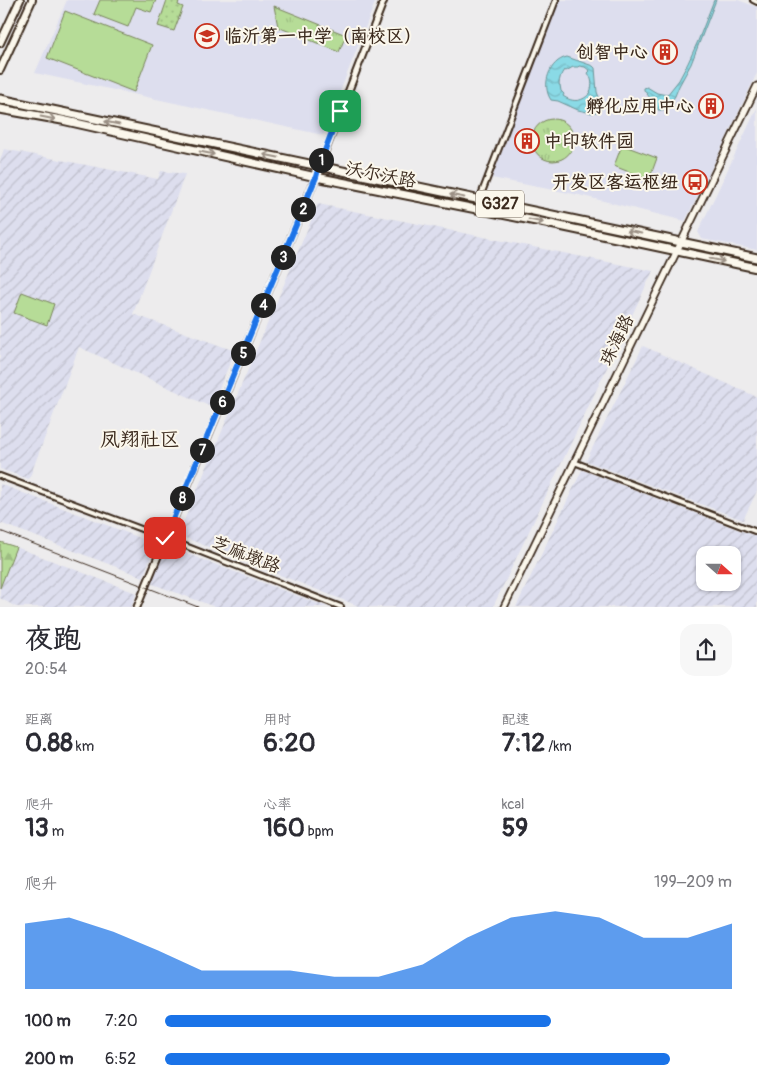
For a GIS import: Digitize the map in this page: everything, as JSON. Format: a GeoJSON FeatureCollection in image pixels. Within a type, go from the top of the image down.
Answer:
{"type":"FeatureCollection","features":[{"type":"Feature","properties":{"kind":"highway"},"geometry":{"type":"LineString","coordinates":[[0,93],[8,101]]}},
{"type":"Feature","properties":{"kind":"highway","name":"沃尔沃路"},"geometry":{"type":"LineString","coordinates":[[0,99],[757,258]]}},
{"type":"Feature","properties":{"kind":"highway","name":"沃尔沃路"},"geometry":{"type":"LineString","coordinates":[[2,110],[62,120],[316,177],[757,268]]}},
{"type":"Feature","properties":{"kind":"main road"},"geometry":{"type":"LineString","coordinates":[[0,43],[20,0]]}},
{"type":"Feature","properties":{"kind":"main road"},"geometry":{"type":"LineString","coordinates":[[0,70],[32,0]]}},
{"type":"Feature","properties":{"kind":"main road","name":"珠海路"},"geometry":{"type":"LineString","coordinates":[[504,607],[757,86]]}},
{"type":"Feature","properties":{"kind":"street"},"geometry":{"type":"LineString","coordinates":[[137,607],[316,177],[384,0]]}},
{"type":"Feature","properties":{"kind":"street"},"geometry":{"type":"LineString","coordinates":[[479,200],[556,0]]}},
{"type":"Feature","properties":{"kind":"street"},"geometry":{"type":"LineString","coordinates":[[753,0],[757,2]]}},
{"type":"Feature","properties":{"kind":"street"},"geometry":{"type":"LineString","coordinates":[[574,462],[757,532]]}},
{"type":"Feature","properties":{"kind":"street","name":"芝麻墩路"},"geometry":{"type":"LineString","coordinates":[[0,476],[341,607]]}},
{"type":"Feature","properties":{"kind":"shaded area","name":"临沂第一中学（南校区）"},"geometry":{"type":"Polygon","coordinates":[[[67,0],[376,0],[323,135],[35,73],[67,0]]]}},
{"type":"Feature","properties":{"kind":"shaded area"},"geometry":{"type":"Polygon","coordinates":[[[559,0],[738,0],[757,7],[757,73],[685,221],[579,195],[492,178],[559,0]]]}},
{"type":"Feature","properties":{"kind":"shaded area"},"geometry":{"type":"Polygon","coordinates":[[[757,108],[757,250],[702,239],[698,232],[757,108]]]}},
{"type":"Feature","properties":{"kind":"shaded area"},"geometry":{"type":"Polygon","coordinates":[[[4,149],[158,179],[161,171],[185,174],[133,314],[235,351],[211,407],[79,347],[29,479],[0,469],[0,160],[4,149]]]}},
{"type":"Feature","properties":{"kind":"shaded area"},"geometry":{"type":"Polygon","coordinates":[[[318,204],[653,271],[493,607],[361,607],[178,535],[318,204]]]}},
{"type":"Feature","properties":{"kind":"shaded area"},"geometry":{"type":"Polygon","coordinates":[[[643,346],[757,397],[757,491],[743,520],[586,461],[643,346]]]}},
{"type":"Feature","properties":{"kind":"shaded area"},"geometry":{"type":"Polygon","coordinates":[[[582,470],[757,537],[757,607],[516,607],[582,470]]]}},
{"type":"Feature","properties":{"kind":"shaded area"},"geometry":{"type":"Polygon","coordinates":[[[0,484],[156,544],[143,577],[0,523],[0,484]]]}},
{"type":"Feature","properties":{"kind":"shaded area"},"geometry":{"type":"Polygon","coordinates":[[[167,546],[327,607],[215,607],[150,583],[167,546]]]}},
{"type":"Feature","properties":{"kind":"shaded area"},"geometry":{"type":"Polygon","coordinates":[[[16,547],[136,593],[131,607],[16,607],[0,598],[0,588],[16,547]]]}},
{"type":"Feature","properties":{"kind":"green space"},"geometry":{"type":"Polygon","coordinates":[[[100,0],[156,0],[151,12],[136,7],[128,27],[94,14],[100,0]]]}},
{"type":"Feature","properties":{"kind":"green space"},"geometry":{"type":"Polygon","coordinates":[[[167,0],[179,1],[178,5],[183,7],[174,31],[158,26],[167,0]]]}},
{"type":"Feature","properties":{"kind":"green space"},"geometry":{"type":"Polygon","coordinates":[[[274,6],[346,35],[339,52],[278,27],[274,6]]]}},
{"type":"Feature","properties":{"kind":"green space"},"geometry":{"type":"Polygon","coordinates":[[[65,11],[152,45],[134,92],[47,58],[65,11]]]}},
{"type":"Feature","properties":{"kind":"green space"},"geometry":{"type":"Polygon","coordinates":[[[553,119],[568,125],[574,140],[568,155],[553,161],[538,155],[532,140],[538,125],[553,119]]]}},
{"type":"Feature","properties":{"kind":"green space"},"geometry":{"type":"Polygon","coordinates":[[[622,145],[657,158],[649,180],[614,166],[622,145]]]}},
{"type":"Feature","properties":{"kind":"green space"},"geometry":{"type":"Polygon","coordinates":[[[22,292],[54,304],[47,325],[14,313],[22,292]]]}},
{"type":"Feature","properties":{"kind":"green space"},"geometry":{"type":"Polygon","coordinates":[[[0,542],[16,547],[0,588],[0,542]]]}},
{"type":"Feature","properties":{"kind":"water"},"geometry":{"type":"Polygon","coordinates":[[[714,0],[716,0],[691,64],[675,96],[663,110],[658,110],[644,88],[647,87],[657,93],[667,95],[679,80],[698,41],[714,0]]]}},
{"type":"Feature","properties":{"kind":"water"},"geometry":{"type":"Polygon","coordinates":[[[567,57],[595,68],[597,92],[602,105],[600,111],[592,113],[578,110],[551,100],[547,88],[548,74],[551,68],[561,59],[567,57]],[[579,66],[564,70],[560,77],[559,85],[564,94],[563,96],[570,100],[581,100],[591,92],[592,82],[588,73],[590,71],[585,67],[579,66]]]}},
{"type":"Feature","properties":{"kind":"railway"},"geometry":{"type":"LineString","coordinates":[[0,531],[198,607]]}},
{"type":"Feature","properties":{"kind":"place","name":"临沂第一中学（南校区）"},"geometry":{"type":"Point","coordinates":[207,36]}},
{"type":"Feature","properties":{"kind":"place","name":"创智中心"},"geometry":{"type":"Point","coordinates":[665,52]}},
{"type":"Feature","properties":{"kind":"place","name":"孵化应用中心"},"geometry":{"type":"Point","coordinates":[711,106]}},
{"type":"Feature","properties":{"kind":"place","name":"中印软件园"},"geometry":{"type":"Point","coordinates":[527,141]}},
{"type":"Feature","properties":{"kind":"place","name":"开发区客运枢纽"},"geometry":{"type":"Point","coordinates":[695,182]}},
{"type":"Feature","properties":{"kind":"district","name":"凤翔社区"},"geometry":{"type":"Point","coordinates":[140,439]}},
{"type":"Feature","properties":{"kind":"route"},"geometry":{"type":"LineString","coordinates":[[165,538],[316,177],[340,111]]}}]}
